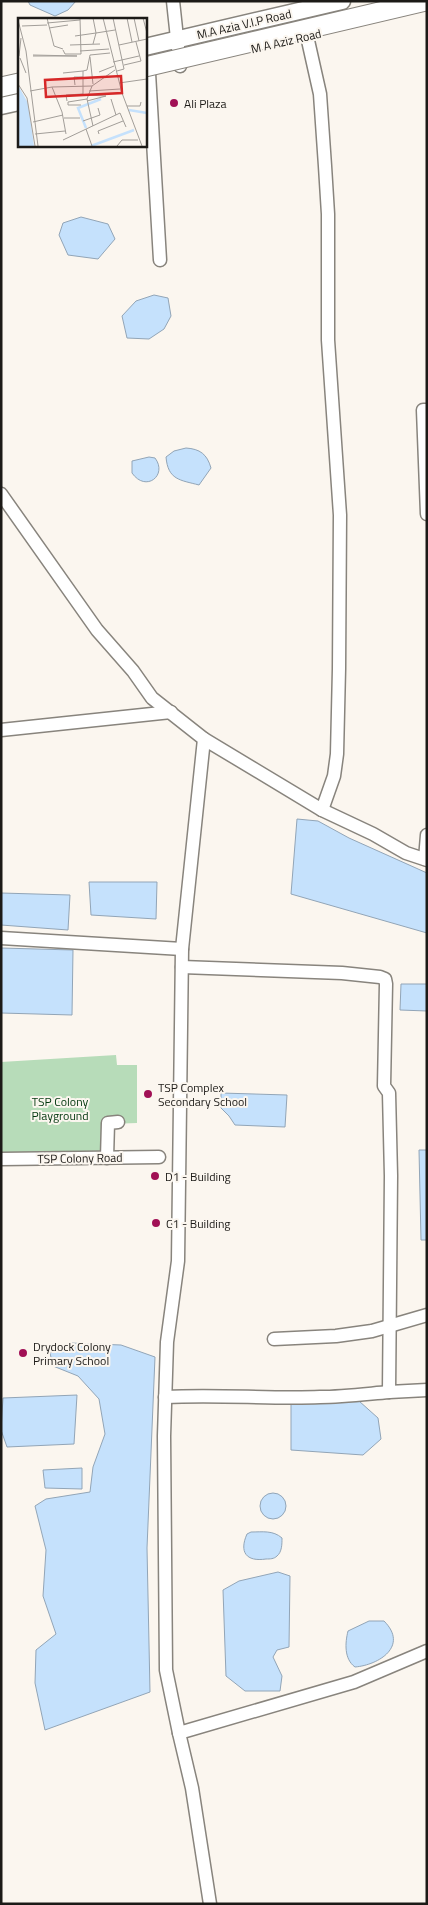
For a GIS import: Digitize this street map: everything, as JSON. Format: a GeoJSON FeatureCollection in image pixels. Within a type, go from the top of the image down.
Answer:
{"type":"FeatureCollection","features":[{"type":"Feature","properties":{"kind":"highway"},"geometry":{"type":"LineString","coordinates":[[146,54],[378,1]]}},
{"type":"Feature","properties":{"kind":"highway"},"geometry":{"type":"LineString","coordinates":[[146,71],[426,1]]}},
{"type":"Feature","properties":{"kind":"highway"},"geometry":{"type":"LineString","coordinates":[[1,86],[18,83]]}},
{"type":"Feature","properties":{"kind":"highway"},"geometry":{"type":"LineString","coordinates":[[1,98],[18,95]]}},
{"type":"Feature","properties":{"kind":"main road","name":"M.A Azia V.I.P Road"},"geometry":{"type":"LineString","coordinates":[[146,47],[342,1]]}},
{"type":"Feature","properties":{"kind":"main road","name":"M A Aziz Road"},"geometry":{"type":"LineString","coordinates":[[146,71],[180,66],[427,8]]}},
{"type":"Feature","properties":{"kind":"main road"},"geometry":{"type":"LineString","coordinates":[[1,78],[18,74]]}},
{"type":"Feature","properties":{"kind":"main road"},"geometry":{"type":"LineString","coordinates":[[1,106],[18,102]]}},
{"type":"Feature","properties":{"kind":"street"},"geometry":{"type":"LineString","coordinates":[[173,1],[180,66]]}},
{"type":"Feature","properties":{"kind":"street"},"geometry":{"type":"LineString","coordinates":[[307,36],[320,94],[324,148],[328,214],[328,340],[340,515],[337,754],[334,776],[322,810]]}},
{"type":"Feature","properties":{"kind":"street"},"geometry":{"type":"LineString","coordinates":[[146,71],[160,260]]}},
{"type":"Feature","properties":{"kind":"street"},"geometry":{"type":"LineString","coordinates":[[427,410],[423,410],[427,514]]}},
{"type":"Feature","properties":{"kind":"street"},"geometry":{"type":"LineString","coordinates":[[1,494],[97,630],[133,671],[152,698],[204,739],[322,810],[373,834],[406,853],[426,860],[427,835]]}},
{"type":"Feature","properties":{"kind":"street"},"geometry":{"type":"LineString","coordinates":[[1,730],[171,712]]}},
{"type":"Feature","properties":{"kind":"street"},"geometry":{"type":"LineString","coordinates":[[204,739],[182,949],[178,1261],[167,1342],[164,1436],[166,1670],[192,1788],[210,1904]]}},
{"type":"Feature","properties":{"kind":"street"},"geometry":{"type":"LineString","coordinates":[[1,938],[182,949]]}},
{"type":"Feature","properties":{"kind":"street"},"geometry":{"type":"LineString","coordinates":[[182,967],[342,973],[385,979],[384,1086],[389,1093],[391,1176],[389,1392]]}},
{"type":"Feature","properties":{"kind":"street"},"geometry":{"type":"LineString","coordinates":[[107,1158],[108,1123],[118,1122]]}},
{"type":"Feature","properties":{"kind":"street","name":"TSP Colony Road"},"geometry":{"type":"LineString","coordinates":[[1,1159],[159,1157]]}},
{"type":"Feature","properties":{"kind":"street"},"geometry":{"type":"LineString","coordinates":[[274,1339],[336,1336],[389,1327],[427,1315]]}},
{"type":"Feature","properties":{"kind":"street"},"geometry":{"type":"LineString","coordinates":[[165,1398],[206,1395],[254,1398],[321,1397],[427,1390]]}},
{"type":"Feature","properties":{"kind":"street"},"geometry":{"type":"LineString","coordinates":[[179,1733],[354,1682],[427,1651]]}},
{"type":"Feature","properties":{"kind":"green space","name":"TSP Colony Playground"},"geometry":{"type":"Polygon","coordinates":[[[116,1055],[117,1065],[137,1065],[137,1123],[109,1124],[108,1158],[1,1159],[1,1062],[116,1055]]]}},
{"type":"Feature","properties":{"kind":"water"},"geometry":{"type":"Polygon","coordinates":[[[28,1],[76,1],[68,10],[55,16],[30,5],[28,1]]]}},
{"type":"Feature","properties":{"kind":"water"},"geometry":{"type":"Polygon","coordinates":[[[81,217],[108,224],[115,239],[98,259],[68,255],[59,235],[63,223],[81,217]]]}},
{"type":"Feature","properties":{"kind":"water"},"geometry":{"type":"Polygon","coordinates":[[[154,295],[168,298],[171,316],[164,329],[149,339],[127,338],[122,316],[136,301],[154,295]]]}},
{"type":"Feature","properties":{"kind":"water"},"geometry":{"type":"Polygon","coordinates":[[[186,448],[202,453],[211,468],[199,485],[176,478],[172,475],[167,465],[166,457],[174,451],[186,448]]]}},
{"type":"Feature","properties":{"kind":"water"},"geometry":{"type":"Polygon","coordinates":[[[149,457],[155,458],[159,470],[154,479],[149,482],[138,479],[132,473],[132,461],[149,457]]]}},
{"type":"Feature","properties":{"kind":"water"},"geometry":{"type":"Polygon","coordinates":[[[297,819],[318,821],[349,838],[427,873],[427,933],[291,894],[297,819]]]}},
{"type":"Feature","properties":{"kind":"water"},"geometry":{"type":"Polygon","coordinates":[[[89,882],[157,882],[156,919],[91,915],[89,882]]]}},
{"type":"Feature","properties":{"kind":"water"},"geometry":{"type":"Polygon","coordinates":[[[1,893],[70,895],[68,930],[1,925],[1,893]]]}},
{"type":"Feature","properties":{"kind":"water"},"geometry":{"type":"Polygon","coordinates":[[[1,948],[73,950],[72,1015],[1,1013],[1,948]]]}},
{"type":"Feature","properties":{"kind":"water"},"geometry":{"type":"Polygon","coordinates":[[[401,984],[427,984],[427,1011],[400,1010],[401,984]]]}},
{"type":"Feature","properties":{"kind":"water"},"geometry":{"type":"Polygon","coordinates":[[[221,1093],[287,1095],[285,1127],[235,1125],[221,1108],[221,1093]]]}},
{"type":"Feature","properties":{"kind":"water"},"geometry":{"type":"Polygon","coordinates":[[[419,1150],[427,1150],[427,1240],[421,1240],[419,1150]]]}},
{"type":"Feature","properties":{"kind":"water"},"geometry":{"type":"Polygon","coordinates":[[[70,1343],[121,1345],[155,1357],[147,1548],[150,1692],[45,1730],[35,1683],[36,1650],[56,1634],[43,1596],[46,1550],[35,1506],[46,1499],[90,1492],[93,1467],[105,1434],[99,1399],[78,1376],[53,1366],[50,1353],[70,1343]]]}},
{"type":"Feature","properties":{"kind":"water"},"geometry":{"type":"Polygon","coordinates":[[[77,1395],[74,1444],[7,1447],[1,1430],[3,1398],[77,1395]]]}},
{"type":"Feature","properties":{"kind":"water"},"geometry":{"type":"Polygon","coordinates":[[[359,1401],[378,1418],[381,1439],[363,1455],[291,1450],[291,1402],[359,1401]]]}},
{"type":"Feature","properties":{"kind":"water"},"geometry":{"type":"Polygon","coordinates":[[[82,1468],[82,1489],[45,1488],[43,1470],[82,1468]]]}},
{"type":"Feature","properties":{"kind":"water"},"geometry":{"type":"Polygon","coordinates":[[[273,1493],[282,1497],[286,1506],[282,1515],[273,1519],[264,1515],[260,1506],[264,1497],[273,1493]]]}},
{"type":"Feature","properties":{"kind":"water"},"geometry":{"type":"Polygon","coordinates":[[[251,1532],[279,1535],[282,1538],[279,1554],[275,1558],[270,1559],[259,1560],[249,1557],[244,1551],[244,1546],[247,1534],[251,1532]]]}},
{"type":"Feature","properties":{"kind":"water"},"geometry":{"type":"Polygon","coordinates":[[[278,1572],[290,1576],[289,1647],[277,1650],[273,1657],[282,1676],[280,1691],[245,1691],[226,1676],[223,1590],[239,1581],[278,1572]]]}},
{"type":"Feature","properties":{"kind":"water"},"geometry":{"type":"Polygon","coordinates":[[[369,1621],[384,1621],[391,1630],[392,1646],[388,1653],[381,1658],[355,1667],[351,1664],[347,1655],[346,1641],[348,1631],[369,1621]]]}},
{"type":"Feature","properties":{"kind":"place","name":"Ali Plaza"},"geometry":{"type":"Point","coordinates":[174,103]}},
{"type":"Feature","properties":{"kind":"place","name":"TSP Complex Secondary School"},"geometry":{"type":"Point","coordinates":[148,1094]}},
{"type":"Feature","properties":{"kind":"place","name":"D1 - Building"},"geometry":{"type":"Point","coordinates":[155,1176]}},
{"type":"Feature","properties":{"kind":"place","name":"C1 - Building"},"geometry":{"type":"Point","coordinates":[156,1223]}},
{"type":"Feature","properties":{"kind":"place","name":"Drydock Colony Primary School"},"geometry":{"type":"Point","coordinates":[23,1353]}}]}
